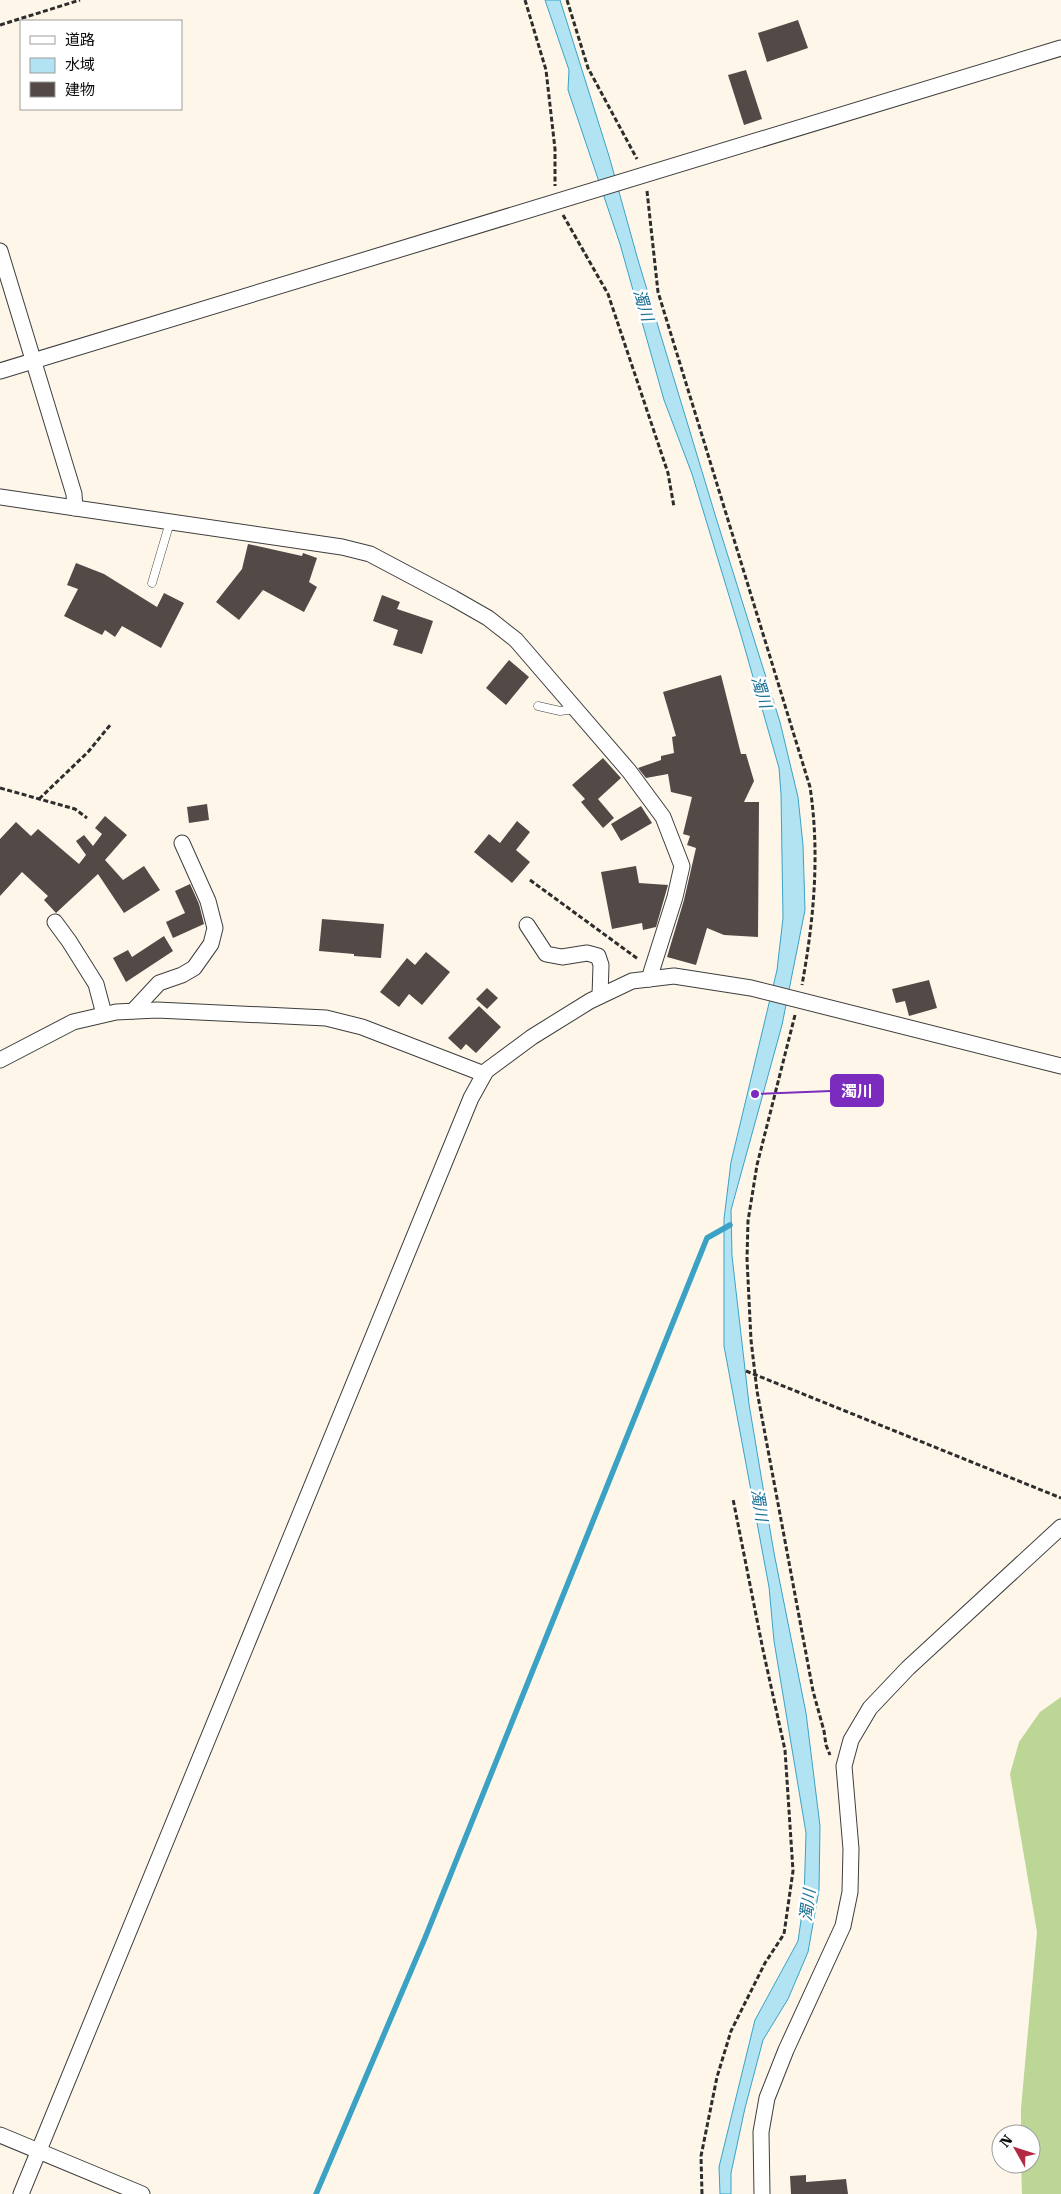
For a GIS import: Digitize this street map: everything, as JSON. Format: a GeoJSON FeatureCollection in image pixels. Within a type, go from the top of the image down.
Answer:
{"type":"FeatureCollection","features":[{"type":"Feature","properties":{"kind":"street"},"geometry":{"type":"LineString","coordinates":[[0,371],[1061,48]]}},
{"type":"Feature","properties":{"kind":"street"},"geometry":{"type":"LineString","coordinates":[[0,251],[74,494],[75,508]]}},
{"type":"Feature","properties":{"kind":"street"},"geometry":{"type":"LineString","coordinates":[[0,497],[342,547],[370,554],[488,618],[516,640],[629,771],[663,817],[678,851],[682,866],[677,889],[651,974]]}},
{"type":"Feature","properties":{"kind":"street"},"geometry":{"type":"LineString","coordinates":[[133,1011],[159,983],[182,975],[194,968],[211,944],[215,928],[208,901],[182,843]]}},
{"type":"Feature","properties":{"kind":"street"},"geometry":{"type":"LineString","coordinates":[[55,922],[96,984],[104,1014]]}},
{"type":"Feature","properties":{"kind":"street"},"geometry":{"type":"LineString","coordinates":[[527,925],[546,954],[562,957],[587,953],[598,956],[601,965],[600,996]]}},
{"type":"Feature","properties":{"kind":"street"},"geometry":{"type":"LineString","coordinates":[[22,2194],[467,1108],[484,1074],[532,1037],[600,996],[651,974],[751,988],[1061,1066]]}},
{"type":"Feature","properties":{"kind":"street"},"geometry":{"type":"LineString","coordinates":[[0,1060],[73,1022],[104,1014],[157,1010],[326,1018],[362,1027],[484,1074]]}},
{"type":"Feature","properties":{"kind":"street"},"geometry":{"type":"LineString","coordinates":[[762,2194],[761,2132],[768,2098],[786,2050],[843,1926],[848,1901],[851,1849],[844,1766],[851,1740],[870,1708],[908,1668],[1061,1528]]}},
{"type":"Feature","properties":{"kind":"street"},"geometry":{"type":"LineString","coordinates":[[0,2135],[142,2194]]}},
{"type":"Feature","properties":{"kind":"lane"},"geometry":{"type":"LineString","coordinates":[[152,583],[170,522]]}},
{"type":"Feature","properties":{"kind":"lane"},"geometry":{"type":"LineString","coordinates":[[538,706],[560,711],[576,709]]}},
{"type":"Feature","properties":{"kind":"path"},"geometry":{"type":"LineString","coordinates":[[0,25],[80,0]]}},
{"type":"Feature","properties":{"kind":"path"},"geometry":{"type":"LineString","coordinates":[[525,0],[546,70],[555,150],[556,201],[608,294],[668,473],[674,508]]}},
{"type":"Feature","properties":{"kind":"path"},"geometry":{"type":"LineString","coordinates":[[567,0],[588,68],[642,175]]}},
{"type":"Feature","properties":{"kind":"path"},"geometry":{"type":"LineString","coordinates":[[39,799],[88,752],[111,724]]}},
{"type":"Feature","properties":{"kind":"path"},"geometry":{"type":"LineString","coordinates":[[0,788],[75,809],[87,818]]}},
{"type":"Feature","properties":{"kind":"path"},"geometry":{"type":"LineString","coordinates":[[530,880],[651,974]]}},
{"type":"Feature","properties":{"kind":"path"},"geometry":{"type":"LineString","coordinates":[[746,1371],[1061,1498]]}},
{"type":"Feature","properties":{"kind":"path"},"geometry":{"type":"LineString","coordinates":[[702,2194],[701,2156],[717,2077],[731,2031],[765,1963],[784,1934],[794,1871],[786,1750],[763,1650],[733,1499]]}},
{"type":"Feature","properties":{"kind":"green space"},"geometry":{"type":"Polygon","coordinates":[[[1061,1697],[1061,2194],[1022,2194],[1021,2174],[1041,2174],[1041,2124],[1021,2124],[1037,1932],[1010,1774],[1019,1742],[1040,1712],[1061,1697]]]}},
{"type":"Feature","properties":{"kind":"water","name":"濁川"},"geometry":{"type":"Polygon","coordinates":[[[545,0],[560,0],[609,156],[638,260],[780,722],[798,797],[803,845],[805,910],[782,1025],[731,1210],[732,1256],[749,1404],[774,1553],[806,1713],[820,1826],[819,1890],[808,1952],[788,1999],[763,2040],[745,2108],[731,2173],[731,2194],[720,2194],[719,2167],[755,2020],[798,1941],[804,1900],[806,1833],[774,1641],[769,1587],[724,1346],[724,1219],[731,1162],[777,970],[783,918],[779,768],[692,474],[664,400],[620,244],[568,90],[569,70],[545,0]]]}},
{"type":"Feature","properties":{"kind":"building"},"geometry":{"type":"Polygon","coordinates":[[[798,20],[808,48],[767,62],[758,33],[798,20]]]}},
{"type":"Feature","properties":{"kind":"building"},"geometry":{"type":"Polygon","coordinates":[[[746,70],[762,119],[744,125],[728,75],[746,70]]]}},
{"type":"Feature","properties":{"kind":"building"},"geometry":{"type":"Polygon","coordinates":[[[248,544],[302,556],[303,553],[317,558],[309,582],[317,587],[304,612],[263,590],[239,620],[216,602],[242,569],[248,544]]]}},
{"type":"Feature","properties":{"kind":"building"},"geometry":{"type":"Polygon","coordinates":[[[76,563],[104,574],[157,607],[164,593],[184,603],[161,648],[122,626],[115,637],[105,630],[102,635],[64,616],[78,589],[67,585],[76,563]]]}},
{"type":"Feature","properties":{"kind":"building"},"geometry":{"type":"Polygon","coordinates":[[[382,595],[400,602],[397,609],[433,621],[422,654],[393,645],[398,630],[373,621],[382,595]]]}},
{"type":"Feature","properties":{"kind":"building"},"geometry":{"type":"Polygon","coordinates":[[[509,660],[529,677],[506,705],[486,688],[509,660]]]}},
{"type":"Feature","properties":{"kind":"building"},"geometry":{"type":"Polygon","coordinates":[[[721,675],[741,754],[746,754],[754,781],[744,802],[759,802],[758,937],[724,935],[707,928],[696,965],[667,957],[684,900],[696,848],[687,845],[690,836],[683,834],[692,797],[671,792],[668,774],[646,778],[638,768],[661,760],[661,756],[674,753],[672,737],[676,736],[663,692],[721,675]]]}},
{"type":"Feature","properties":{"kind":"building"},"geometry":{"type":"Polygon","coordinates":[[[603,758],[621,778],[598,799],[614,818],[603,828],[581,802],[585,799],[572,785],[603,758]]]}},
{"type":"Feature","properties":{"kind":"building"},"geometry":{"type":"Polygon","coordinates":[[[207,804],[209,820],[189,823],[187,807],[207,804]]]}},
{"type":"Feature","properties":{"kind":"building"},"geometry":{"type":"Polygon","coordinates":[[[641,806],[652,823],[621,841],[611,824],[641,806]]]}},
{"type":"Feature","properties":{"kind":"building"},"geometry":{"type":"Polygon","coordinates":[[[105,816],[127,835],[105,860],[123,880],[144,866],[160,890],[124,913],[98,874],[56,913],[44,900],[48,896],[22,872],[0,896],[0,839],[16,822],[31,836],[38,829],[79,864],[86,855],[76,841],[84,835],[93,846],[102,834],[95,828],[105,816]]]}},
{"type":"Feature","properties":{"kind":"building"},"geometry":{"type":"Polygon","coordinates":[[[517,821],[530,832],[516,850],[530,862],[512,883],[474,852],[489,834],[500,843],[517,821]]]}},
{"type":"Feature","properties":{"kind":"building"},"geometry":{"type":"Polygon","coordinates":[[[636,866],[639,883],[668,885],[656,927],[643,930],[642,923],[612,929],[601,872],[636,866]]]}},
{"type":"Feature","properties":{"kind":"building"},"geometry":{"type":"Polygon","coordinates":[[[190,884],[199,904],[204,924],[173,938],[166,922],[185,913],[175,891],[190,884]]]}},
{"type":"Feature","properties":{"kind":"building"},"geometry":{"type":"Polygon","coordinates":[[[322,919],[384,924],[381,958],[319,951],[322,919]]]}},
{"type":"Feature","properties":{"kind":"building"},"geometry":{"type":"Polygon","coordinates":[[[164,936],[173,951],[126,982],[113,958],[128,950],[132,957],[164,936]]]}},
{"type":"Feature","properties":{"kind":"building"},"geometry":{"type":"Polygon","coordinates":[[[426,952],[450,972],[422,1005],[409,994],[399,1007],[380,992],[407,958],[415,965],[426,952]]]}},
{"type":"Feature","properties":{"kind":"building"},"geometry":{"type":"Polygon","coordinates":[[[929,980],[937,1008],[909,1016],[905,1001],[896,1003],[892,989],[929,980]]]}},
{"type":"Feature","properties":{"kind":"building"},"geometry":{"type":"Polygon","coordinates":[[[487,988],[498,998],[487,1009],[476,999],[487,988]]]}},
{"type":"Feature","properties":{"kind":"building"},"geometry":{"type":"Polygon","coordinates":[[[479,1006],[501,1027],[476,1053],[466,1044],[461,1050],[448,1038],[479,1006]]]}},
{"type":"Feature","properties":{"kind":"building"},"geometry":{"type":"Polygon","coordinates":[[[806,2175],[806,2182],[846,2179],[848,2194],[791,2194],[790,2176],[806,2175]]]}},
{"type":"Feature","properties":{"kind":"waterway"},"geometry":{"type":"LineString","coordinates":[[316,2194],[425,1938],[707,1238],[730,1225]]}},
{"type":"Feature","properties":{"kind":"place","name":"濁川"},"geometry":{"type":"Point","coordinates":[755,1094]}}]}
